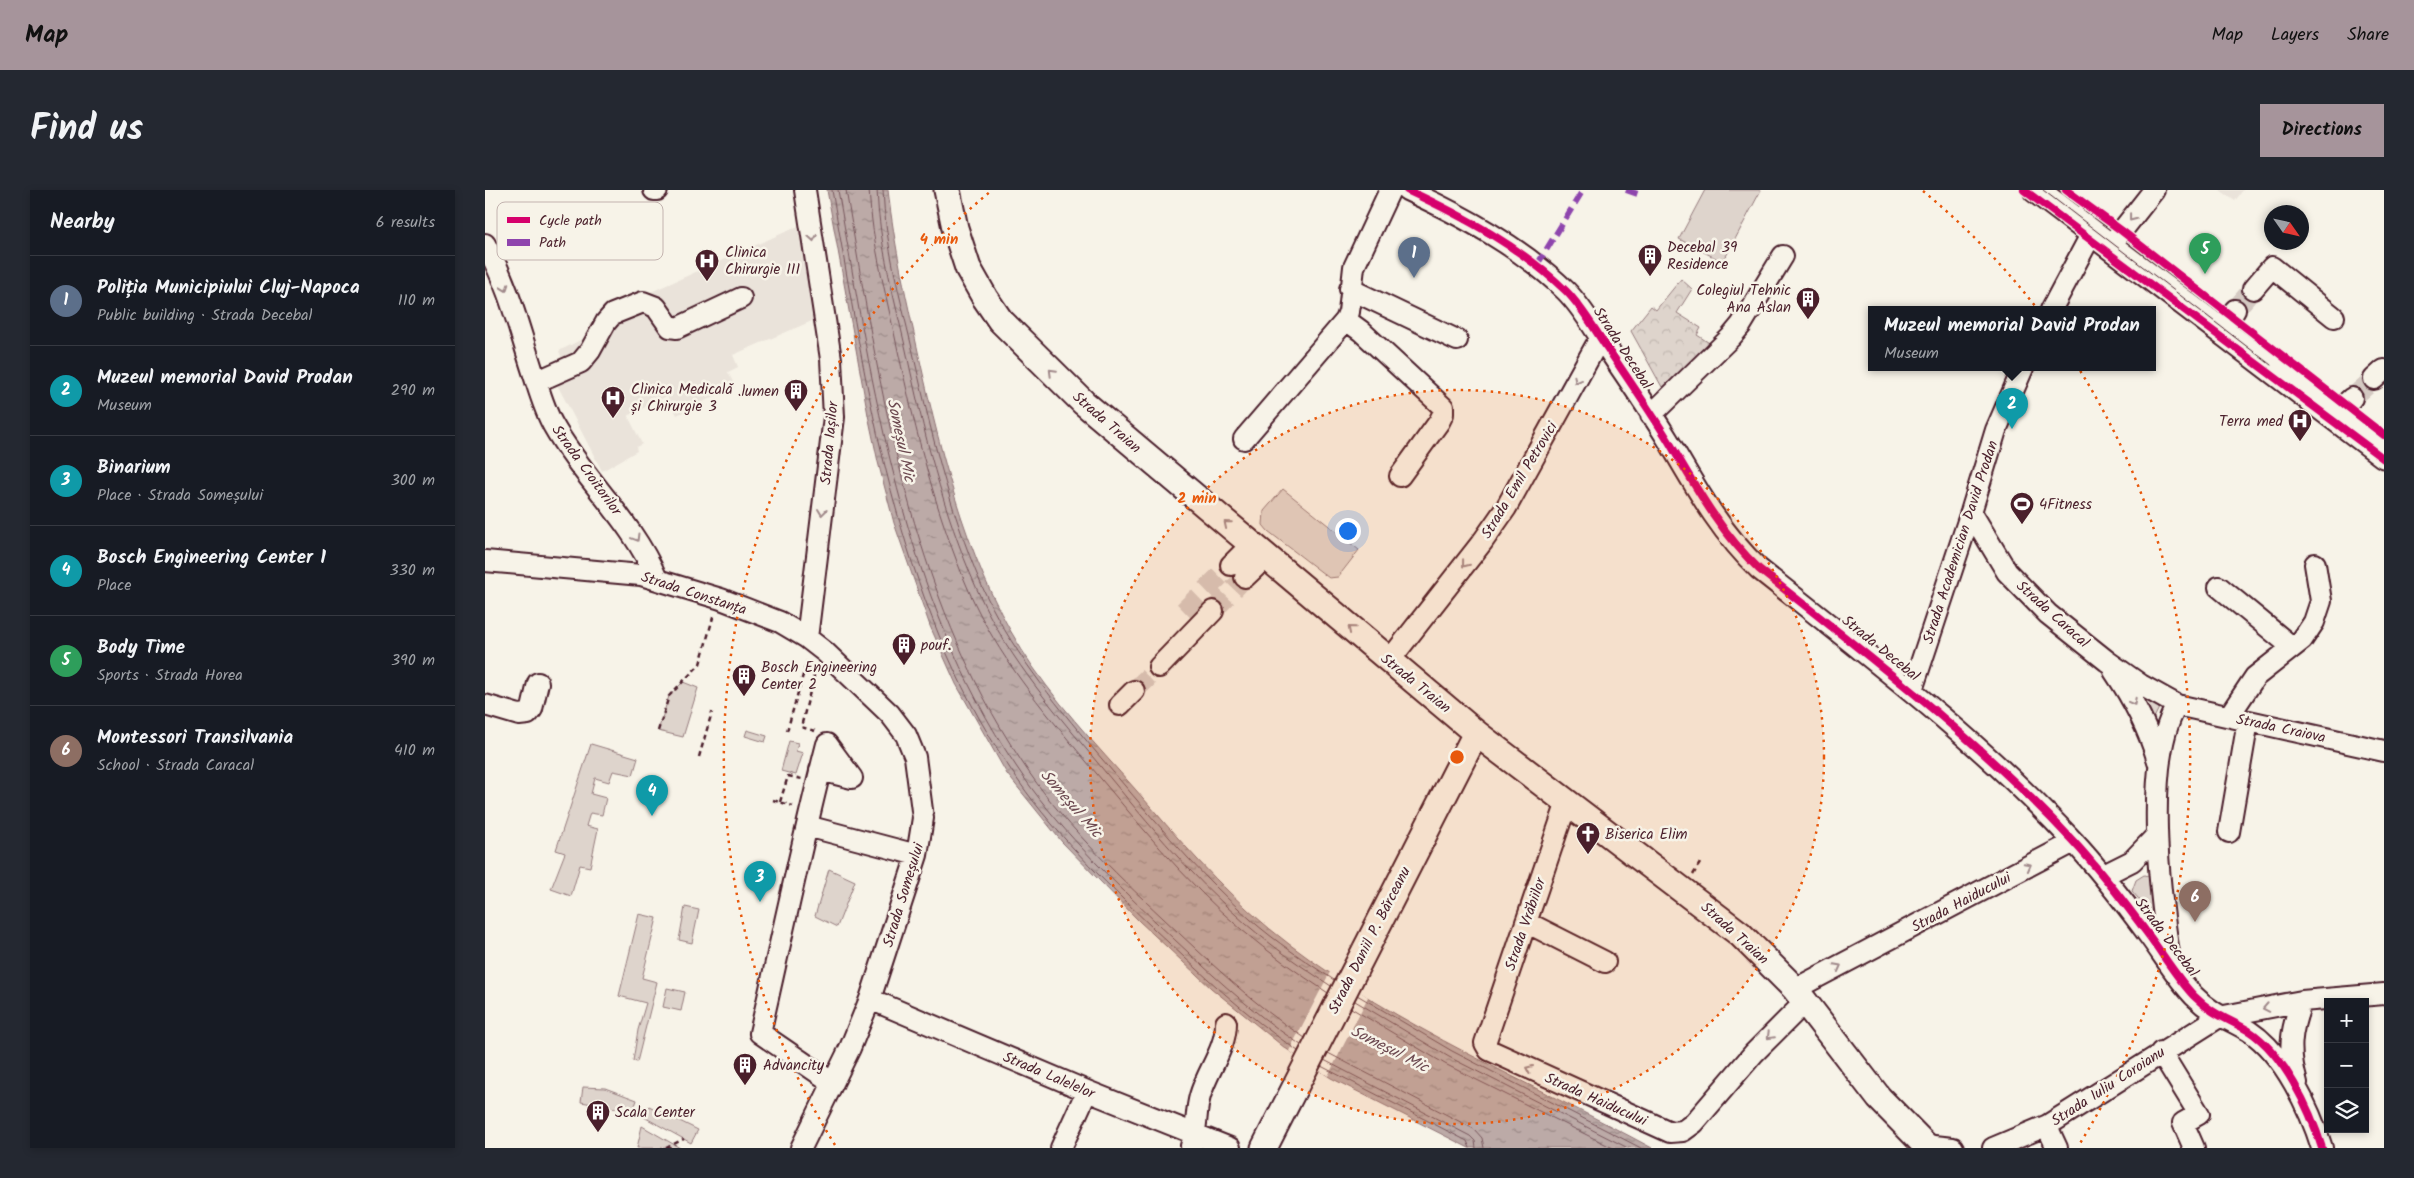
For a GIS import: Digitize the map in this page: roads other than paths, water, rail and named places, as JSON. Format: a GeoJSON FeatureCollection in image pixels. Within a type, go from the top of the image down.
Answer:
{"type":"FeatureCollection","features":[{"type":"Feature","properties":{"kind":"main road","name":"Strada Traian"},"geometry":{"type":"LineString","coordinates":[[947,190],[955,228],[968,268],[1000,320],[1084,403],[1475,733],[1727,922],[1800,996],[1879,1098],[1926,1146]]}},
{"type":"Feature","properties":{"kind":"main road"},"geometry":{"type":"LineString","coordinates":[[2036,190],[2384,455]]}},
{"type":"Feature","properties":{"kind":"main road","name":"Strada Daniil P. Bărceanu"},"geometry":{"type":"LineString","coordinates":[[1264,1148],[1475,733]]}},
{"type":"Feature","properties":{"kind":"street","name":"Strada Iașilor"},"geometry":{"type":"LineString","coordinates":[[805,190],[831,359],[834,417],[808,647]]}},
{"type":"Feature","properties":{"kind":"street"},"geometry":{"type":"LineString","coordinates":[[1245,439],[1345,320],[1349,312],[1350,289],[1354,267],[1390,190]]}},
{"type":"Feature","properties":{"kind":"street","name":"Strada Decebal"},"geometry":{"type":"LineString","coordinates":[[1407,190],[1477,226],[1537,265],[1567,292],[1588,318],[1651,414],[1698,493],[1741,552],[1759,569],[1912,690],[2004,771],[2104,875],[2193,995],[2219,1017],[2248,1031],[2262,1041],[2289,1076],[2303,1101]]}},
{"type":"Feature","properties":{"kind":"street"},"geometry":{"type":"LineString","coordinates":[[2054,306],[2101,239],[2154,190]]}},
{"type":"Feature","properties":{"kind":"street","name":"Strada Croitorilor"},"geometry":{"type":"LineString","coordinates":[[485,244],[502,278],[536,382],[553,425],[632,532],[648,558],[657,579]]}},
{"type":"Feature","properties":{"kind":"street"},"geometry":{"type":"LineString","coordinates":[[1651,414],[1736,331],[1783,256]]}},
{"type":"Feature","properties":{"kind":"street"},"geometry":{"type":"LineString","coordinates":[[2253,289],[2272,267],[2334,317]]}},
{"type":"Feature","properties":{"kind":"street"},"geometry":{"type":"LineString","coordinates":[[1350,289],[1457,340]]}},
{"type":"Feature","properties":{"kind":"street"},"geometry":{"type":"LineString","coordinates":[[536,382],[581,362],[613,314],[643,302],[656,307],[670,327],[677,328],[741,298]]}},
{"type":"Feature","properties":{"kind":"street"},"geometry":{"type":"LineString","coordinates":[[2220,330],[2235,310]]}},
{"type":"Feature","properties":{"kind":"street"},"geometry":{"type":"LineString","coordinates":[[1345,320],[1361,331],[1443,407],[1443,414],[1439,422],[1400,476]]}},
{"type":"Feature","properties":{"kind":"street","name":"Strada Emil Petrovici"},"geometry":{"type":"LineString","coordinates":[[1389,661],[1483,541],[1506,508],[1600,338]]}},
{"type":"Feature","properties":{"kind":"street","name":"Strada Academician David Prodan"},"geometry":{"type":"LineString","coordinates":[[1912,690],[1996,430],[2022,371]]}},
{"type":"Feature","properties":{"kind":"street"},"geometry":{"type":"LineString","coordinates":[[2332,416],[2352,398]]}},
{"type":"Feature","properties":{"kind":"street","name":"Strada Caracal"},"geometry":{"type":"LineString","coordinates":[[1971,512],[2007,572],[2048,614],[2107,661],[2141,685],[2177,705],[2164,734],[2159,768],[2157,836],[2163,916],[2170,965]]}},
{"type":"Feature","properties":{"kind":"street"},"geometry":{"type":"LineString","coordinates":[[1238,571],[1259,551]]}},
{"type":"Feature","properties":{"kind":"street","name":"Strada Constanța"},"geometry":{"type":"LineString","coordinates":[[485,561],[641,575],[657,579],[721,599],[780,622],[808,647]]}},
{"type":"Feature","properties":{"kind":"street"},"geometry":{"type":"LineString","coordinates":[[2229,832],[2238,719],[2255,677],[2302,640],[2310,628],[2321,601],[2315,564]]}},
{"type":"Feature","properties":{"kind":"street"},"geometry":{"type":"LineString","coordinates":[[2219,587],[2292,647]]}},
{"type":"Feature","properties":{"kind":"street"},"geometry":{"type":"LineString","coordinates":[[1159,667],[1213,611]]}},
{"type":"Feature","properties":{"kind":"street","name":"Strada Someșului"},"geometry":{"type":"LineString","coordinates":[[801,1148],[833,1083],[870,999],[917,855],[923,818],[915,757],[905,735],[890,714],[808,647]]}},
{"type":"Feature","properties":{"kind":"street","name":"Strada Caracal"},"geometry":{"type":"LineString","coordinates":[[2107,661],[2126,689],[2139,714],[2151,740],[2159,768]]}},
{"type":"Feature","properties":{"kind":"street"},"geometry":{"type":"LineString","coordinates":[[485,705],[519,715],[528,714],[532,709],[538,683]]}},
{"type":"Feature","properties":{"kind":"street"},"geometry":{"type":"LineString","coordinates":[[1120,705],[1134,691]]}},
{"type":"Feature","properties":{"kind":"street","name":"Strada Craiova"},"geometry":{"type":"LineString","coordinates":[[2177,705],[2384,751]]}},
{"type":"Feature","properties":{"kind":"street"},"geometry":{"type":"LineString","coordinates":[[812,775],[807,826],[760,1034],[833,1083]]}},
{"type":"Feature","properties":{"kind":"street","name":"Strada Vrăbiilor"},"geometry":{"type":"LineString","coordinates":[[1485,1046],[1567,802]]}},
{"type":"Feature","properties":{"kind":"street"},"geometry":{"type":"LineString","coordinates":[[807,826],[917,855]]}},
{"type":"Feature","properties":{"kind":"street"},"geometry":{"type":"LineString","coordinates":[[2104,875],[2132,861],[2157,836]]}},
{"type":"Feature","properties":{"kind":"street","name":"Strada Haiducului"},"geometry":{"type":"LineString","coordinates":[[1485,1046],[1489,1050],[1669,1132],[1683,1131],[1694,1123],[1800,996],[2074,842]]}},
{"type":"Feature","properties":{"kind":"street"},"geometry":{"type":"LineString","coordinates":[[1526,922],[1605,962]]}},
{"type":"Feature","properties":{"kind":"street"},"geometry":{"type":"LineString","coordinates":[[2219,1017],[2302,1001],[2384,994]]}},
{"type":"Feature","properties":{"kind":"street","name":"Strada Lalelelor"},"geometry":{"type":"LineString","coordinates":[[870,999],[1087,1091],[1193,1142],[1230,1148]]}},
{"type":"Feature","properties":{"kind":"street","name":"Strada Decebal"},"geometry":{"type":"LineString","coordinates":[[2302,1001],[2292,1029],[2290,1044],[2293,1069],[2303,1101],[2322,1148]]}},
{"type":"Feature","properties":{"kind":"street","name":"Strada Iuliu Coroianu"},"geometry":{"type":"LineString","coordinates":[[1993,1148],[2048,1125],[2219,1017]]}},
{"type":"Feature","properties":{"kind":"street"},"geometry":{"type":"LineString","coordinates":[[1193,1142],[1199,1096],[1226,1036],[1226,1023]]}},
{"type":"Feature","properties":{"kind":"street"},"geometry":{"type":"LineString","coordinates":[[2161,1052],[2199,1114],[2183,1123],[2194,1148]]}},
{"type":"Feature","properties":{"kind":"street"},"geometry":{"type":"LineString","coordinates":[[1061,1148],[1087,1091]]}},
{"type":"Feature","properties":{"kind":"street"},"geometry":{"type":"LineString","coordinates":[[1926,1146],[1953,1148]]}},
{"type":"Feature","properties":{"kind":"water","name":"Someșul Mic"},"geometry":{"type":"Polygon","coordinates":[[[827,190],[888,190],[905,294],[938,437],[961,517],[992,595],[1011,632],[1033,667],[1075,721],[1216,879],[1251,913],[1289,944],[1331,974],[1420,1028],[1652,1148],[1469,1148],[1331,1078],[1285,1048],[1211,988],[1139,921],[1062,842],[1007,774],[956,684],[930,626],[894,523],[878,462],[827,190]]]}},
{"type":"Feature","properties":{"kind":"tunnel"},"geometry":{"type":"LineString","coordinates":[[2235,310],[2253,289]]}},
{"type":"Feature","properties":{"kind":"tunnel"},"geometry":{"type":"LineString","coordinates":[[2352,398],[2374,379]]}},
{"type":"Feature","properties":{"kind":"tunnel"},"geometry":{"type":"LineString","coordinates":[[1184,611],[1231,565]]}},
{"type":"Feature","properties":{"kind":"tunnel"},"geometry":{"type":"LineString","coordinates":[[1213,611],[1245,577]]}},
{"type":"Feature","properties":{"kind":"tunnel"},"geometry":{"type":"LineString","coordinates":[[1134,691],[1159,667]]}},
{"type":"Feature","properties":{"kind":"tram line"},"geometry":{"type":"LineString","coordinates":[[2028,190],[2384,459]]}},
{"type":"Feature","properties":{"kind":"tram line"},"geometry":{"type":"LineString","coordinates":[[2043,190],[2271,365]]}},
{"type":"Feature","properties":{"kind":"place","name":"Body Time"},"geometry":{"type":"Point","coordinates":[2205,274]}},
{"type":"Feature","properties":{"kind":"place","name":"Decebal 39 Residence"},"geometry":{"type":"Point","coordinates":[1650,277]}},
{"type":"Feature","properties":{"kind":"place","name":"Poliția Municipiului Cluj-Napoca"},"geometry":{"type":"Point","coordinates":[1414,278]}},
{"type":"Feature","properties":{"kind":"place","name":"Clinica Chirurgie III"},"geometry":{"type":"Point","coordinates":[707,282]}},
{"type":"Feature","properties":{"kind":"place","name":"Colegiul Tehnic Ana Aslan"},"geometry":{"type":"Point","coordinates":[1808,320]}},
{"type":"Feature","properties":{"kind":"place","name":".lumen"},"geometry":{"type":"Point","coordinates":[796,412]}},
{"type":"Feature","properties":{"kind":"place","name":"Clinica Medicală și Chirurgie 3"},"geometry":{"type":"Point","coordinates":[613,419]}},
{"type":"Feature","properties":{"kind":"place","name":"Muzeul memorial David Prodan"},"geometry":{"type":"Point","coordinates":[2012,429]}},
{"type":"Feature","properties":{"kind":"place","name":"Terra med"},"geometry":{"type":"Point","coordinates":[2300,442]}},
{"type":"Feature","properties":{"kind":"place","name":"4Fitness"},"geometry":{"type":"Point","coordinates":[2022,525]}},
{"type":"Feature","properties":{"kind":"place","name":"pouf."},"geometry":{"type":"Point","coordinates":[904,666]}},
{"type":"Feature","properties":{"kind":"place","name":"Bosch Engineering Center 2"},"geometry":{"type":"Point","coordinates":[744,697]}},
{"type":"Feature","properties":{"kind":"place","name":"Bosch Engineering Center 1"},"geometry":{"type":"Point","coordinates":[652,816]}},
{"type":"Feature","properties":{"kind":"place","name":"Biserica Elim"},"geometry":{"type":"Point","coordinates":[1588,855]}},
{"type":"Feature","properties":{"kind":"place","name":"Binarium"},"geometry":{"type":"Point","coordinates":[760,902]}},
{"type":"Feature","properties":{"kind":"place","name":"Montessori Transilvania"},"geometry":{"type":"Point","coordinates":[2195,922]}},
{"type":"Feature","properties":{"kind":"place","name":"Advancity"},"geometry":{"type":"Point","coordinates":[745,1086]}},
{"type":"Feature","properties":{"kind":"place","name":"Scala Center"},"geometry":{"type":"Point","coordinates":[598,1133]}}]}
